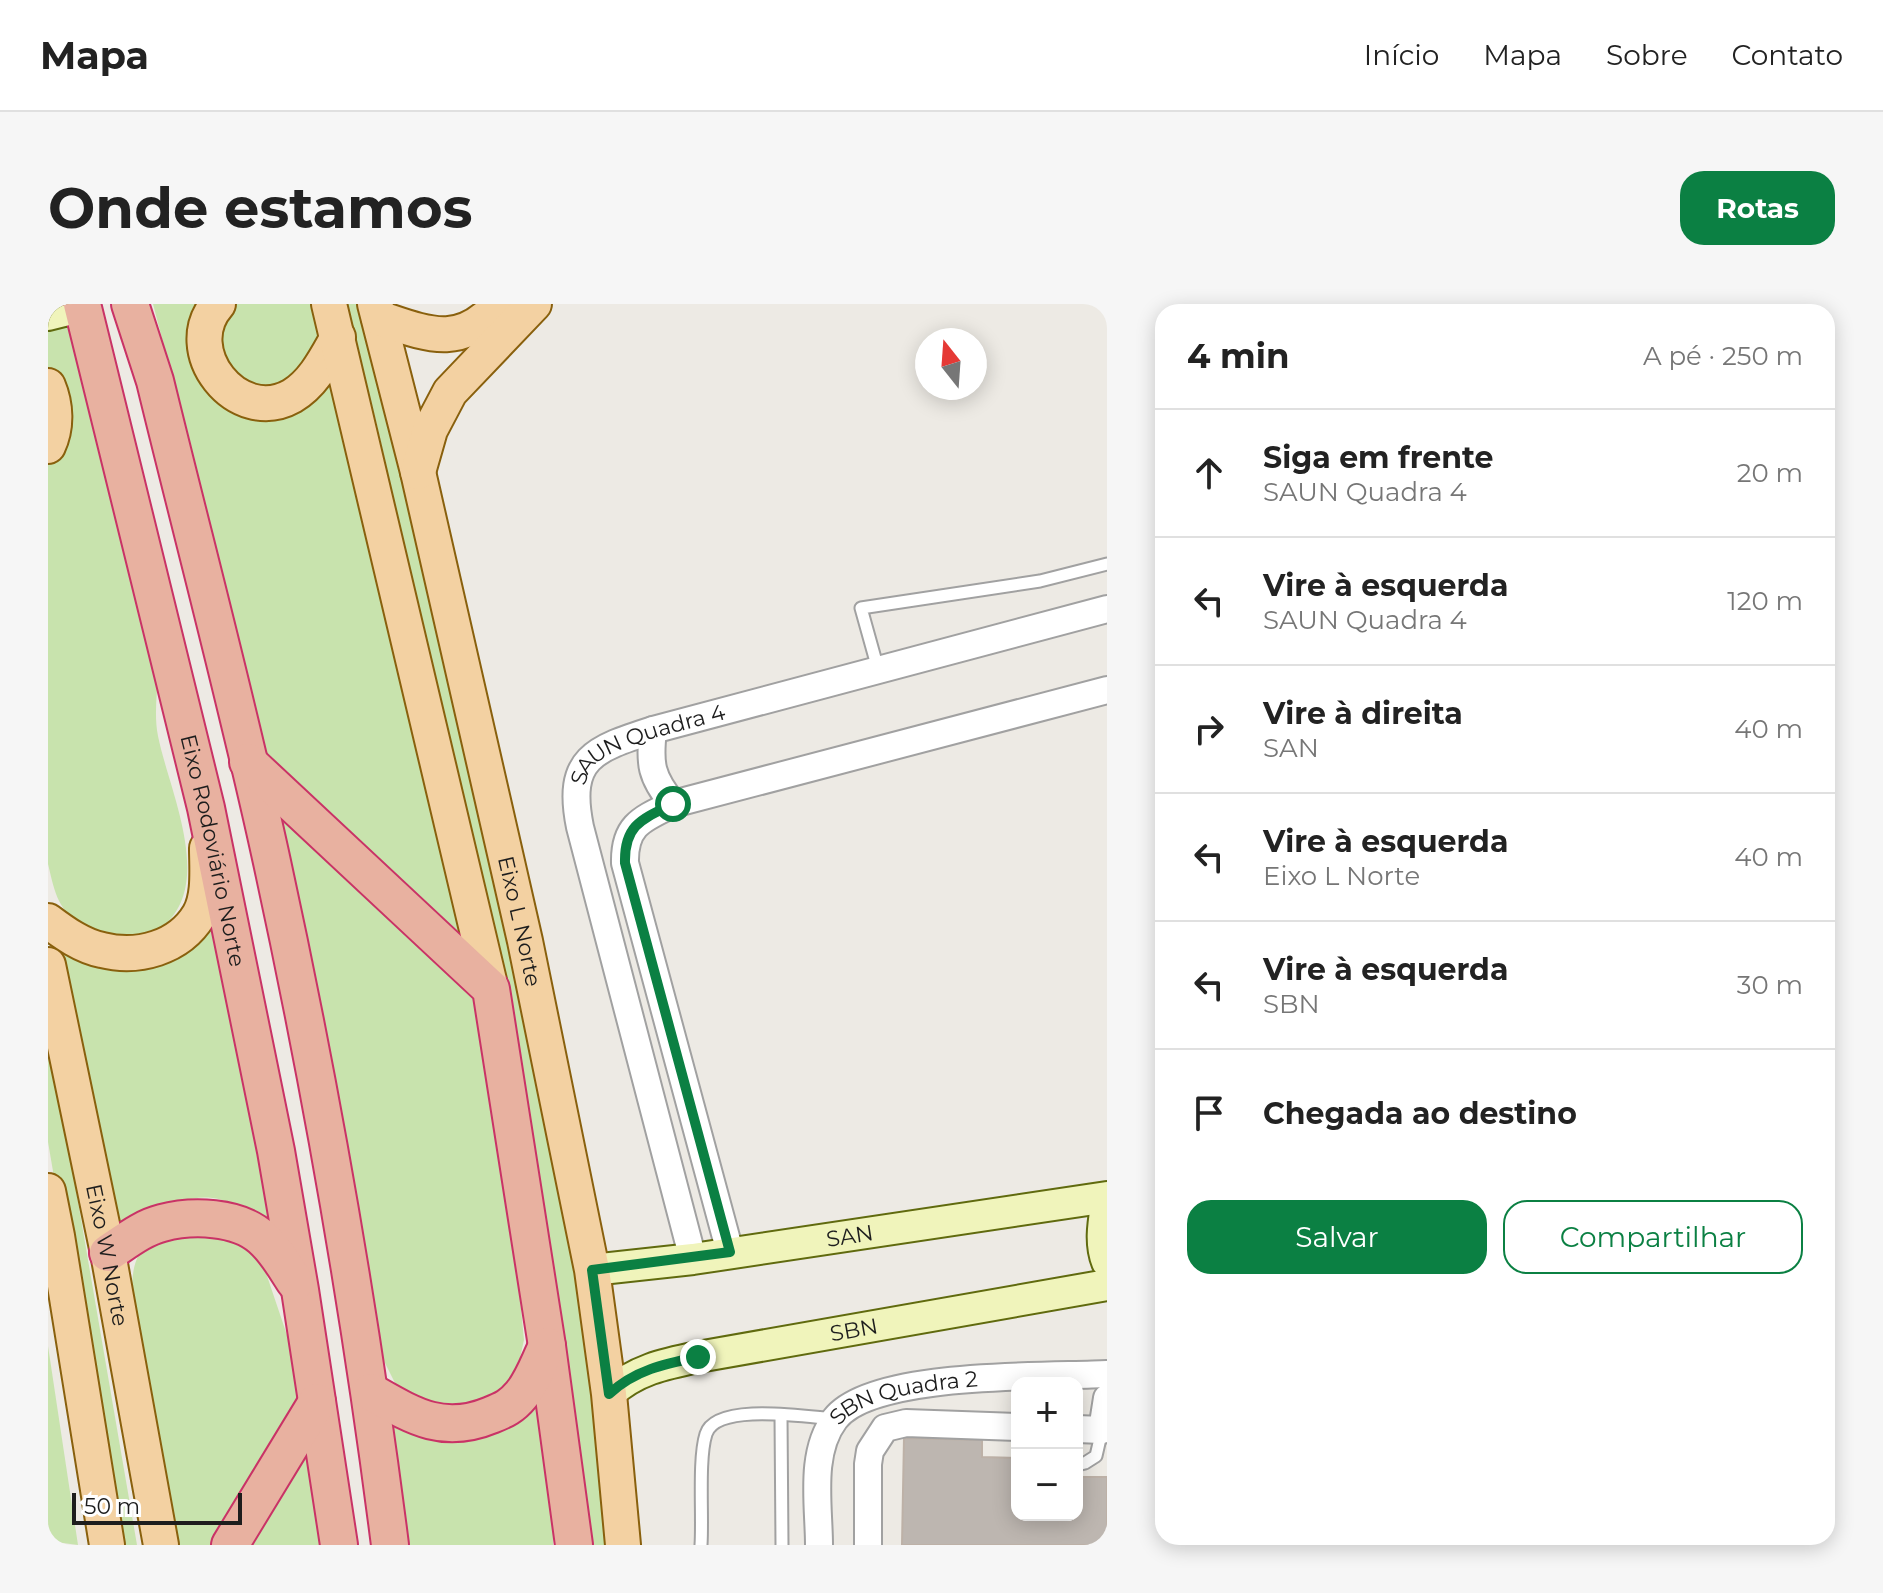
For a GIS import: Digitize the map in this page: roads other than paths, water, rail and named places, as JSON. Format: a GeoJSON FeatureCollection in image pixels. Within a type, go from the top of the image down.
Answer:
{"type":"FeatureCollection","features":[{"type":"Feature","properties":{"kind":"highway"},"geometry":{"type":"LineString","coordinates":[[130,304],[155,381],[272,861],[312,1057],[371,1392],[390,1545]]}},
{"type":"Feature","properties":{"kind":"highway","name":"Eixo Rodoviário Norte"},"geometry":{"type":"LineString","coordinates":[[65,310],[98,362],[206,808],[273,1136],[339,1545]]}},
{"type":"Feature","properties":{"kind":"highway"},"geometry":{"type":"LineString","coordinates":[[248,762],[491,989],[547,1346],[574,1545]]}},
{"type":"Feature","properties":{"kind":"highway"},"geometry":{"type":"LineString","coordinates":[[108,1253],[137,1233],[162,1223],[198,1218],[238,1224],[260,1235],[274,1249],[300,1290]]}},
{"type":"Feature","properties":{"kind":"highway"},"geometry":{"type":"LineString","coordinates":[[371,1392],[438,1423],[465,1425],[509,1408],[523,1393],[547,1346]]}},
{"type":"Feature","properties":{"kind":"highway"},"geometry":{"type":"LineString","coordinates":[[230,1545],[317,1402]]}},
{"type":"Feature","properties":{"kind":"main road"},"geometry":{"type":"LineString","coordinates":[[218,304],[211,312],[206,329],[208,361],[227,390],[241,398],[276,402],[292,396],[307,384],[338,337]]}},
{"type":"Feature","properties":{"kind":"main road","name":"Eixo L Norte"},"geometry":{"type":"LineString","coordinates":[[329,304],[491,989]]}},
{"type":"Feature","properties":{"kind":"main road"},"geometry":{"type":"LineString","coordinates":[[377,311],[412,329],[453,334],[471,329],[500,304]]}},
{"type":"Feature","properties":{"kind":"main road"},"geometry":{"type":"LineString","coordinates":[[418,472],[430,430],[450,392],[534,304]]}},
{"type":"Feature","properties":{"kind":"main road","name":"Eixo L Norte"},"geometry":{"type":"LineString","coordinates":[[377,311],[418,472],[525,941],[592,1270],[609,1394],[623,1545]]}},
{"type":"Feature","properties":{"kind":"main road"},"geometry":{"type":"LineString","coordinates":[[48,386],[55,425],[48,446]]}},
{"type":"Feature","properties":{"kind":"main road"},"geometry":{"type":"LineString","coordinates":[[48,921],[68,935],[100,950],[126,953],[150,951],[165,946],[181,935],[200,914],[207,888],[206,808]]}},
{"type":"Feature","properties":{"kind":"main road","name":"Eixo W Norte"},"geometry":{"type":"LineString","coordinates":[[48,965],[108,1253],[161,1545]]}},
{"type":"Feature","properties":{"kind":"main road","name":"Eixo W Norte"},"geometry":{"type":"LineString","coordinates":[[48,1191],[53,1250],[107,1545]]}},
{"type":"Feature","properties":{"kind":"main road"},"geometry":{"type":"LineString","coordinates":[[1107,1198],[1103,1230],[1107,1262]]}},
{"type":"Feature","properties":{"kind":"main road","name":"SAN"},"geometry":{"type":"LineString","coordinates":[[592,1270],[693,1259],[1107,1198]]}},
{"type":"Feature","properties":{"kind":"main road","name":"SBN"},"geometry":{"type":"LineString","coordinates":[[609,1394],[624,1381],[651,1367],[1107,1285]]}},
{"type":"Feature","properties":{"kind":"street","name":"SAUN Quadra 4"},"geometry":{"type":"LineString","coordinates":[[693,1259],[574,800],[576,783],[583,766],[611,744],[653,730],[1107,609]]}},
{"type":"Feature","properties":{"kind":"street"},"geometry":{"type":"LineString","coordinates":[[730,1252],[625,863],[625,845],[630,832],[640,820],[673,804],[1107,690]]}},
{"type":"Feature","properties":{"kind":"street"},"geometry":{"type":"LineString","coordinates":[[653,730],[650,758],[654,776],[673,804]]}},
{"type":"Feature","properties":{"kind":"street","name":"SBN Quadra 2"},"geometry":{"type":"LineString","coordinates":[[819,1545],[818,1464],[835,1419],[857,1401],[893,1388],[952,1381],[1107,1374]]}},
{"type":"Feature","properties":{"kind":"street"},"geometry":{"type":"LineString","coordinates":[[1089,1430],[1107,1398]]}},
{"type":"Feature","properties":{"kind":"street","name":"SBN Quadra 2"},"geometry":{"type":"LineString","coordinates":[[868,1545],[868,1464],[870,1451],[885,1428],[906,1423],[1011,1427]]}},
{"type":"Feature","properties":{"kind":"lane"},"geometry":{"type":"LineString","coordinates":[[878,670],[861,608],[1040,581],[1107,564]]}},
{"type":"Feature","properties":{"kind":"lane"},"geometry":{"type":"LineString","coordinates":[[701,1545],[707,1432],[714,1421],[749,1414],[835,1419]]}},
{"type":"Feature","properties":{"kind":"lane"},"geometry":{"type":"LineString","coordinates":[[781,1416],[782,1545]]}},
{"type":"Feature","properties":{"kind":"lane"},"geometry":{"type":"LineString","coordinates":[[1083,1464],[1096,1456],[1089,1430]]}}]}
